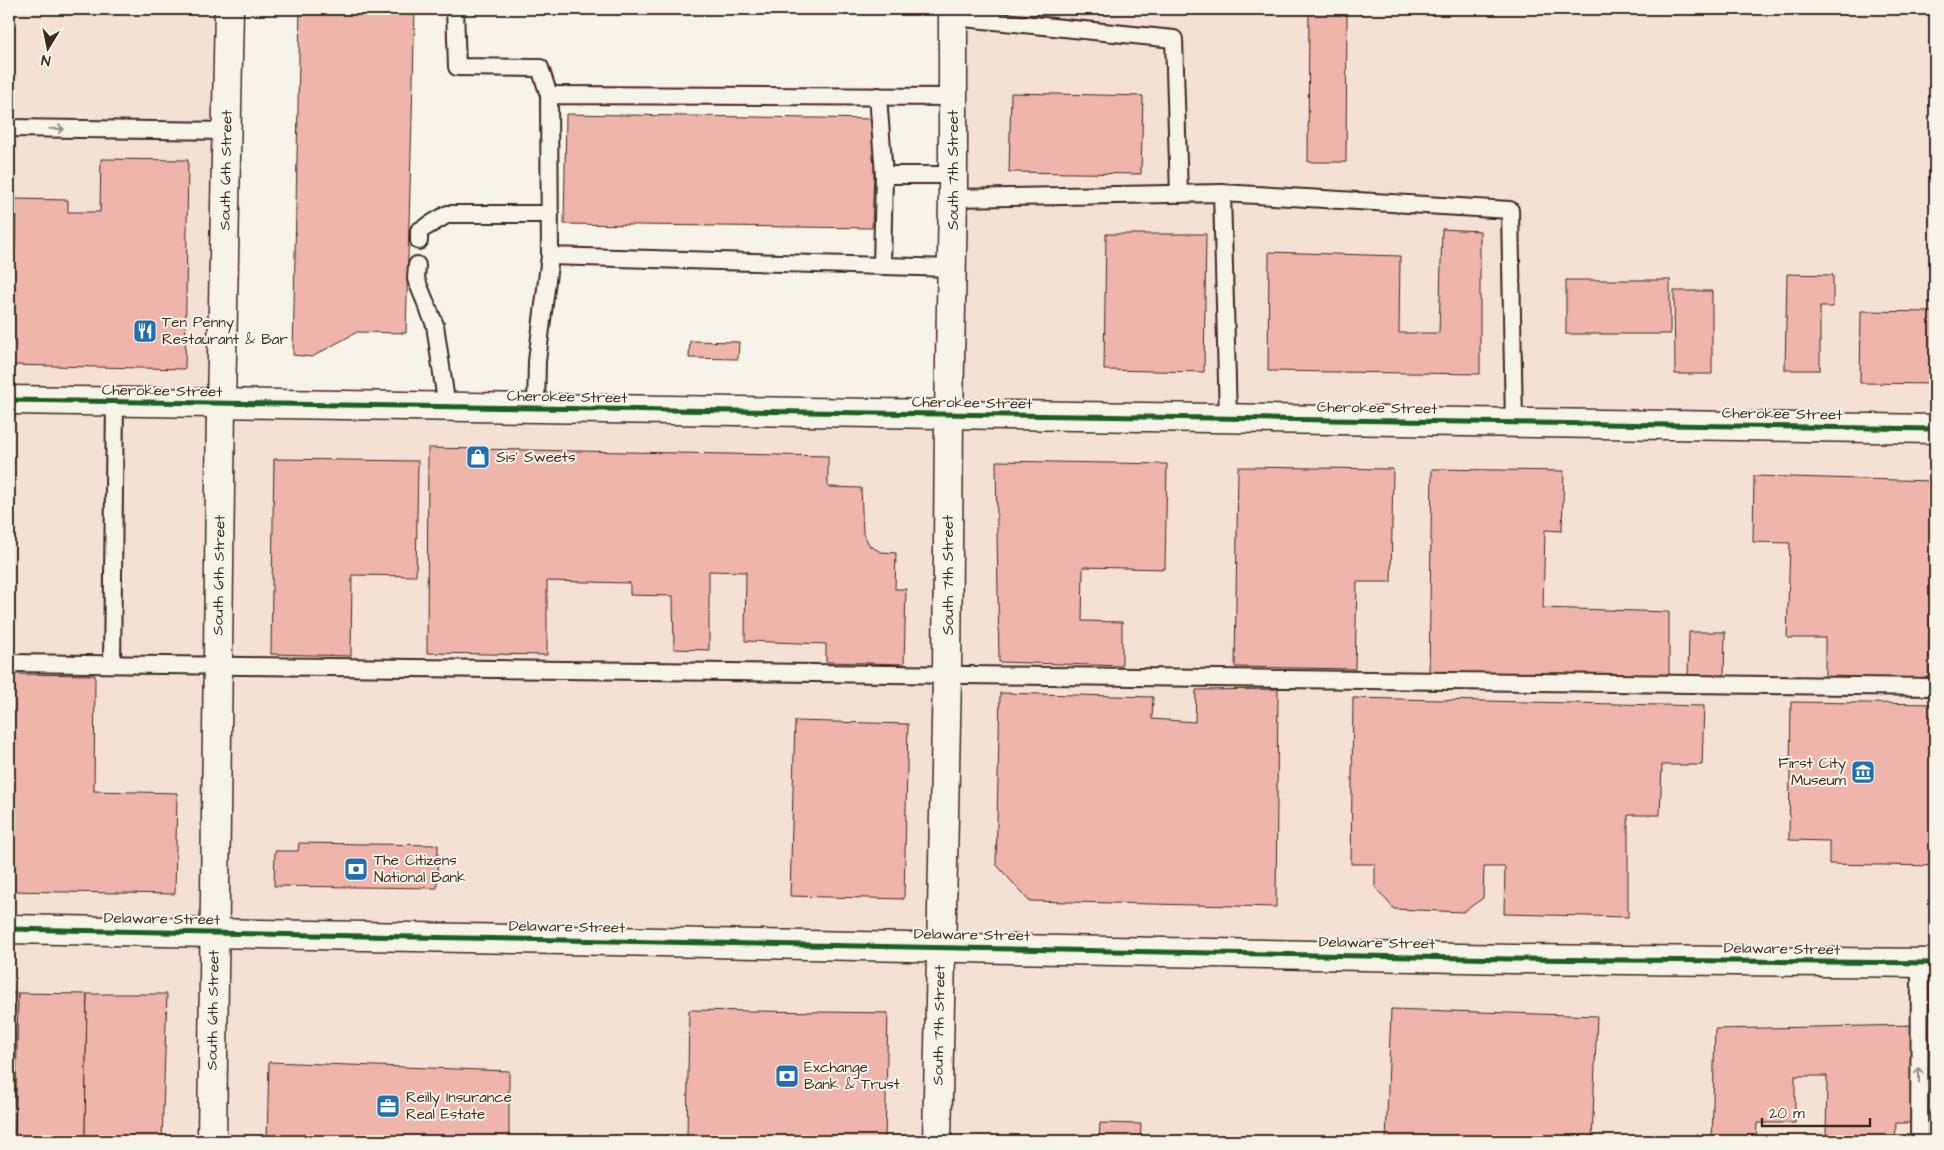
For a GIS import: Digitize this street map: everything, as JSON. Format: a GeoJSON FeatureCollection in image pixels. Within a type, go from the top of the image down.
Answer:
{"type":"FeatureCollection","features":[{"type":"Feature","properties":{"kind":"street","name":"South 6th Street"},"geometry":{"type":"LineString","coordinates":[[212,1141],[221,404],[229,9]]}},
{"type":"Feature","properties":{"kind":"street","name":"South 7th Street"},"geometry":{"type":"LineString","coordinates":[[937,1141],[947,676],[953,186],[953,13]]}},
{"type":"Feature","properties":{"kind":"street","name":"Cherokee Street"},"geometry":{"type":"LineString","coordinates":[[9,400],[1935,429]]}},
{"type":"Feature","properties":{"kind":"street","name":"Delaware Street"},"geometry":{"type":"LineString","coordinates":[[9,928],[1512,959],[1928,963]]}},
{"type":"Feature","properties":{"kind":"lane"},"geometry":{"type":"LineString","coordinates":[[455,9],[457,67],[540,68],[549,96],[550,256],[537,361],[536,409]]}},
{"type":"Feature","properties":{"kind":"lane"},"geometry":{"type":"LineString","coordinates":[[953,13],[1174,39],[1179,194]]}},
{"type":"Feature","properties":{"kind":"lane"},"geometry":{"type":"LineString","coordinates":[[549,96],[953,96]]}},
{"type":"Feature","properties":{"kind":"lane"},"geometry":{"type":"LineString","coordinates":[[878,96],[884,174],[882,266]]}},
{"type":"Feature","properties":{"kind":"lane"},"geometry":{"type":"LineString","coordinates":[[9,128],[227,132]]}},
{"type":"Feature","properties":{"kind":"lane"},"geometry":{"type":"LineString","coordinates":[[884,174],[953,186],[1179,194],[1222,193],[1510,210],[1514,422]]}},
{"type":"Feature","properties":{"kind":"lane"},"geometry":{"type":"LineString","coordinates":[[1222,193],[1228,418]]}},
{"type":"Feature","properties":{"kind":"lane"},"geometry":{"type":"LineString","coordinates":[[419,241],[419,231],[448,214],[550,214]]}},
{"type":"Feature","properties":{"kind":"lane"},"geometry":{"type":"LineString","coordinates":[[550,256],[952,268]]}},
{"type":"Feature","properties":{"kind":"lane"},"geometry":{"type":"LineString","coordinates":[[417,265],[416,279],[435,325],[447,408]]}},
{"type":"Feature","properties":{"kind":"lane"},"geometry":{"type":"LineString","coordinates":[[112,664],[115,402]]}},
{"type":"Feature","properties":{"kind":"lane"},"geometry":{"type":"LineString","coordinates":[[9,663],[1935,687]]}},
{"type":"Feature","properties":{"kind":"lane"},"geometry":{"type":"LineString","coordinates":[[1919,1141],[1928,963]]}},
{"type":"Feature","properties":{"kind":"shaded area"},"geometry":{"type":"Polygon","coordinates":[[[9,9],[226,9],[221,402],[949,414],[953,9],[1915,9],[1935,18],[1935,1141],[9,1141],[9,9]]]}},
{"type":"Feature","properties":{"kind":"building"},"geometry":{"type":"Polygon","coordinates":[[[300,9],[415,9],[406,333],[357,332],[312,357],[293,355],[300,9]]]}},
{"type":"Feature","properties":{"kind":"building"},"geometry":{"type":"Polygon","coordinates":[[[1309,9],[1347,9],[1346,162],[1308,162],[1309,9]]]}},
{"type":"Feature","properties":{"kind":"building"},"geometry":{"type":"Polygon","coordinates":[[[1011,93],[1143,96],[1141,174],[1009,172],[1011,93]]]}},
{"type":"Feature","properties":{"kind":"building"},"geometry":{"type":"Polygon","coordinates":[[[566,114],[876,119],[872,228],[564,224],[566,114]]]}},
{"type":"Feature","properties":{"kind":"building"},"geometry":{"type":"Polygon","coordinates":[[[101,159],[188,160],[185,369],[9,365],[9,246],[15,246],[16,199],[68,200],[68,212],[100,212],[101,159]]]}},
{"type":"Feature","properties":{"kind":"building"},"geometry":{"type":"Polygon","coordinates":[[[1442,229],[1480,231],[1480,374],[1268,371],[1269,252],[1400,256],[1399,333],[1439,333],[1442,229]]]}},
{"type":"Feature","properties":{"kind":"building"},"geometry":{"type":"Polygon","coordinates":[[[1106,234],[1206,234],[1204,372],[1104,370],[1106,234]]]}},
{"type":"Feature","properties":{"kind":"building"},"geometry":{"type":"Polygon","coordinates":[[[1787,274],[1833,275],[1833,307],[1820,307],[1820,370],[1785,370],[1787,274]]]}},
{"type":"Feature","properties":{"kind":"building"},"geometry":{"type":"Polygon","coordinates":[[[1566,280],[1670,280],[1670,334],[1566,334],[1566,280]]]}},
{"type":"Feature","properties":{"kind":"building"},"geometry":{"type":"Polygon","coordinates":[[[1674,291],[1712,291],[1712,374],[1675,374],[1674,291]]]}},
{"type":"Feature","properties":{"kind":"building"},"geometry":{"type":"Polygon","coordinates":[[[1861,311],[1935,312],[1934,384],[1860,383],[1861,311]]]}},
{"type":"Feature","properties":{"kind":"building"},"geometry":{"type":"Polygon","coordinates":[[[690,341],[739,342],[738,359],[689,358],[690,341]]]}},
{"type":"Feature","properties":{"kind":"building"},"geometry":{"type":"Polygon","coordinates":[[[428,448],[828,456],[828,487],[861,488],[863,533],[870,546],[881,552],[896,553],[895,589],[906,589],[904,664],[826,662],[826,644],[745,641],[746,572],[709,571],[709,650],[674,649],[673,596],[630,595],[630,583],[547,581],[547,655],[427,653],[428,448]]]}},
{"type":"Feature","properties":{"kind":"building"},"geometry":{"type":"Polygon","coordinates":[[[274,459],[418,461],[416,576],[352,575],[351,656],[271,654],[274,459]]]}},
{"type":"Feature","properties":{"kind":"building"},"geometry":{"type":"Polygon","coordinates":[[[996,461],[1167,464],[1165,569],[1083,567],[1082,621],[1122,622],[1122,666],[999,662],[996,461]]]}},
{"type":"Feature","properties":{"kind":"building"},"geometry":{"type":"Polygon","coordinates":[[[1238,467],[1393,469],[1391,582],[1357,582],[1355,669],[1235,667],[1238,467]]]}},
{"type":"Feature","properties":{"kind":"building"},"geometry":{"type":"Polygon","coordinates":[[[1432,469],[1564,471],[1562,531],[1545,530],[1543,608],[1669,612],[1669,678],[1429,674],[1432,469]]]}},
{"type":"Feature","properties":{"kind":"building"},"geometry":{"type":"Polygon","coordinates":[[[1754,476],[1933,481],[1928,683],[1825,681],[1825,638],[1787,638],[1790,543],[1753,542],[1754,476]]]}},
{"type":"Feature","properties":{"kind":"building"},"geometry":{"type":"Polygon","coordinates":[[[1689,632],[1725,632],[1724,678],[1688,678],[1689,632]]]}},
{"type":"Feature","properties":{"kind":"building"},"geometry":{"type":"Polygon","coordinates":[[[9,674],[95,675],[94,791],[177,793],[175,894],[9,891],[9,674]]]}},
{"type":"Feature","properties":{"kind":"building"},"geometry":{"type":"Polygon","coordinates":[[[1278,689],[1276,907],[1029,901],[996,864],[1000,693],[1153,697],[1152,719],[1195,722],[1196,690],[1278,689]]]}},
{"type":"Feature","properties":{"kind":"building"},"geometry":{"type":"Polygon","coordinates":[[[1353,698],[1704,706],[1702,765],[1662,765],[1660,815],[1628,815],[1628,917],[1504,914],[1505,867],[1484,867],[1483,898],[1463,912],[1394,909],[1375,887],[1375,864],[1351,864],[1353,698]]]}},
{"type":"Feature","properties":{"kind":"building","name":"First City Museum"},"geometry":{"type":"Polygon","coordinates":[[[1791,702],[1935,704],[1935,866],[1829,864],[1829,841],[1789,840],[1791,702]]]}},
{"type":"Feature","properties":{"kind":"building"},"geometry":{"type":"Polygon","coordinates":[[[795,721],[908,724],[904,899],[790,896],[795,721]]]}},
{"type":"Feature","properties":{"kind":"building","name":"The Citizens National Bank"},"geometry":{"type":"Polygon","coordinates":[[[299,843],[438,845],[437,888],[274,886],[275,851],[298,851],[299,843]]]}},
{"type":"Feature","properties":{"kind":"building"},"geometry":{"type":"Polygon","coordinates":[[[9,993],[18,993],[15,1141],[9,1141],[9,993]]]}},
{"type":"Feature","properties":{"kind":"building"},"geometry":{"type":"Polygon","coordinates":[[[18,993],[87,994],[85,1141],[15,1141],[18,993]]]}},
{"type":"Feature","properties":{"kind":"building"},"geometry":{"type":"Polygon","coordinates":[[[87,994],[167,994],[162,1141],[85,1141],[87,994]]]}},
{"type":"Feature","properties":{"kind":"building"},"geometry":{"type":"Polygon","coordinates":[[[1391,1009],[1597,1016],[1592,1141],[1386,1141],[1391,1009]]]}},
{"type":"Feature","properties":{"kind":"building","name":"Exchange Bank & Trust"},"geometry":{"type":"Polygon","coordinates":[[[689,1010],[888,1013],[885,1141],[687,1139],[689,1010]]]}},
{"type":"Feature","properties":{"kind":"building"},"geometry":{"type":"Polygon","coordinates":[[[1915,1025],[1913,1123],[1896,1123],[1895,1141],[1826,1141],[1827,1076],[1795,1076],[1795,1123],[1757,1123],[1756,1141],[1712,1141],[1715,1029],[1915,1025]]]}},
{"type":"Feature","properties":{"kind":"building","name":"Reilly Insurance Real Estate"},"geometry":{"type":"Polygon","coordinates":[[[269,1062],[509,1071],[509,1141],[267,1141],[269,1062]]]}},
{"type":"Feature","properties":{"kind":"building"},"geometry":{"type":"Polygon","coordinates":[[[1100,1123],[1141,1124],[1140,1141],[1099,1141],[1100,1123]]]}},
{"type":"Feature","properties":{"kind":"cycle path"},"geometry":{"type":"LineString","coordinates":[[9,400],[1935,429]]}},
{"type":"Feature","properties":{"kind":"cycle path"},"geometry":{"type":"LineString","coordinates":[[9,929],[1512,959],[1935,963]]}},
{"type":"Feature","properties":{"kind":"place","name":"Ten Penny Restaurant & Bar"},"geometry":{"type":"Point","coordinates":[145,331]}},
{"type":"Feature","properties":{"kind":"place","name":"Sis' Sweets"},"geometry":{"type":"Point","coordinates":[478,457]}},
{"type":"Feature","properties":{"kind":"place","name":"First City Museum"},"geometry":{"type":"Point","coordinates":[1863,772]}},
{"type":"Feature","properties":{"kind":"place","name":"The Citizens National Bank"},"geometry":{"type":"Point","coordinates":[356,869]}},
{"type":"Feature","properties":{"kind":"place","name":"Exchange Bank & Trust"},"geometry":{"type":"Point","coordinates":[787,1076]}},
{"type":"Feature","properties":{"kind":"place","name":"Reilly Insurance Real Estate"},"geometry":{"type":"Point","coordinates":[388,1106]}}]}
